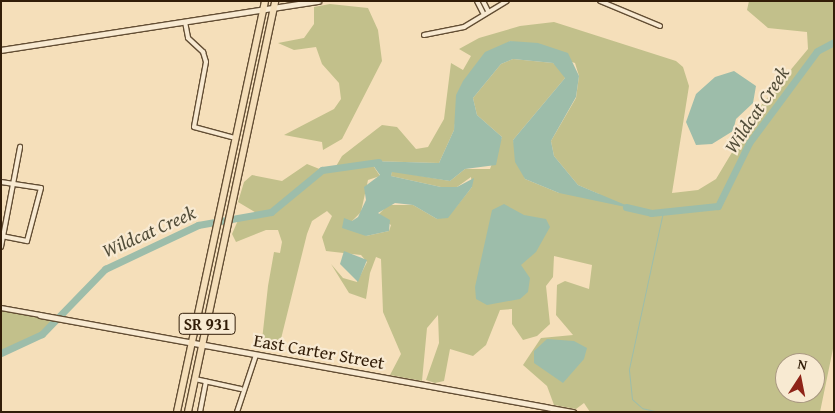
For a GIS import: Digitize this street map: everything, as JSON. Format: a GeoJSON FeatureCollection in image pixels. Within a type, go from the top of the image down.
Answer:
{"type":"FeatureCollection","features":[{"type":"Feature","properties":{"kind":"main road","name":"SR 931"},"geometry":{"type":"LineString","coordinates":[[177,412],[265,1]]}},
{"type":"Feature","properties":{"kind":"main road"},"geometry":{"type":"LineString","coordinates":[[1,50],[263,10],[274,5],[318,1]]}},
{"type":"Feature","properties":{"kind":"main road","name":"SR 931"},"geometry":{"type":"LineString","coordinates":[[188,412],[274,5]]}},
{"type":"Feature","properties":{"kind":"street"},"geometry":{"type":"LineString","coordinates":[[477,1],[483,13]]}},
{"type":"Feature","properties":{"kind":"street"},"geometry":{"type":"LineString","coordinates":[[483,1],[488,11]]}},
{"type":"Feature","properties":{"kind":"street"},"geometry":{"type":"LineString","coordinates":[[424,35],[457,29],[483,13],[508,1]]}},
{"type":"Feature","properties":{"kind":"street"},"geometry":{"type":"LineString","coordinates":[[600,1],[660,26]]}},
{"type":"Feature","properties":{"kind":"street"},"geometry":{"type":"LineString","coordinates":[[185,22],[188,38],[203,52],[206,62],[194,127],[235,138]]}},
{"type":"Feature","properties":{"kind":"street"},"geometry":{"type":"LineString","coordinates":[[1,247],[20,147]]}},
{"type":"Feature","properties":{"kind":"street"},"geometry":{"type":"LineString","coordinates":[[1,182],[41,188],[27,242],[2,236]]}},
{"type":"Feature","properties":{"kind":"street","name":"East Carter Street"},"geometry":{"type":"LineString","coordinates":[[1,308],[574,412]]}},
{"type":"Feature","properties":{"kind":"street"},"geometry":{"type":"LineString","coordinates":[[237,412],[241,389],[256,354]]}},
{"type":"Feature","properties":{"kind":"street"},"geometry":{"type":"LineString","coordinates":[[195,379],[241,389]]}},
{"type":"Feature","properties":{"kind":"street"},"geometry":{"type":"LineString","coordinates":[[200,412],[206,382]]}},
{"type":"Feature","properties":{"kind":"shaded area"},"geometry":{"type":"Polygon","coordinates":[[[749,1],[834,1],[834,42],[824,48],[834,44],[834,344],[825,388],[825,353],[775,353],[775,403],[822,403],[820,412],[590,412],[584,403],[576,409],[554,405],[547,386],[523,365],[541,338],[573,335],[556,315],[557,285],[565,281],[589,289],[592,265],[554,256],[553,277],[546,286],[550,324],[537,336],[523,340],[512,324],[512,309],[500,310],[486,345],[473,356],[450,349],[444,381],[435,383],[426,380],[439,343],[438,315],[427,328],[422,381],[390,375],[401,354],[383,312],[381,259],[376,257],[370,273],[366,299],[349,293],[331,264],[343,278],[357,282],[367,262],[361,255],[326,251],[322,237],[332,216],[327,211],[312,221],[307,234],[278,351],[261,349],[274,252],[280,253],[282,242],[278,230],[266,230],[236,242],[232,234],[239,218],[258,214],[238,202],[244,182],[252,175],[282,181],[307,164],[322,170],[335,168],[342,156],[382,125],[397,127],[416,149],[428,147],[444,119],[451,63],[463,70],[471,56],[459,49],[479,38],[520,26],[554,22],[676,61],[683,67],[689,86],[672,193],[698,190],[716,179],[758,109],[808,49],[807,32],[768,28],[747,10],[749,1]],[[510,41],[457,110],[454,130],[439,163],[370,161],[380,176],[368,180],[361,212],[352,221],[366,236],[389,231],[391,225],[377,216],[388,205],[413,205],[437,219],[456,207],[472,187],[471,177],[457,187],[441,187],[391,176],[392,171],[450,181],[465,169],[490,169],[502,137],[477,115],[473,98],[501,64],[513,59],[553,63],[563,70],[565,78],[513,140],[525,179],[559,193],[599,194],[578,185],[554,156],[551,141],[576,98],[579,76],[575,63],[510,41]]]}},
{"type":"Feature","properties":{"kind":"shaded area"},"geometry":{"type":"Polygon","coordinates":[[[330,4],[368,8],[378,30],[382,61],[342,139],[323,150],[322,142],[284,135],[334,109],[341,99],[339,83],[322,64],[316,47],[294,50],[278,43],[304,38],[314,24],[314,7],[330,4]]]}},
{"type":"Feature","properties":{"kind":"shaded area"},"geometry":{"type":"Polygon","coordinates":[[[510,41],[538,43],[568,53],[579,76],[576,97],[551,141],[554,156],[578,185],[635,209],[559,193],[525,179],[515,162],[513,140],[565,78],[553,63],[513,59],[501,64],[473,98],[477,115],[502,137],[496,165],[465,169],[450,181],[392,172],[391,176],[441,187],[457,187],[474,178],[472,187],[448,218],[437,219],[413,205],[395,203],[378,213],[390,220],[389,231],[366,236],[342,228],[344,218],[352,221],[358,217],[366,200],[364,187],[380,175],[370,161],[439,163],[454,130],[456,95],[463,81],[485,52],[510,41]]]}},
{"type":"Feature","properties":{"kind":"shaded area"},"geometry":{"type":"Polygon","coordinates":[[[734,71],[756,86],[753,103],[736,119],[733,131],[712,144],[696,145],[686,122],[696,94],[715,77],[734,71]]]}},
{"type":"Feature","properties":{"kind":"shaded area"},"geometry":{"type":"Polygon","coordinates":[[[504,204],[524,215],[546,219],[550,227],[536,252],[521,265],[530,278],[528,292],[520,299],[487,305],[476,299],[475,287],[492,210],[504,204]]]}},
{"type":"Feature","properties":{"kind":"shaded area"},"geometry":{"type":"Polygon","coordinates":[[[344,251],[367,260],[358,282],[340,264],[344,251]]]}},
{"type":"Feature","properties":{"kind":"shaded area"},"geometry":{"type":"Polygon","coordinates":[[[1,308],[56,318],[42,334],[1,353],[1,308]]]}},
{"type":"Feature","properties":{"kind":"shaded area"},"geometry":{"type":"Polygon","coordinates":[[[547,339],[574,341],[587,348],[584,359],[563,383],[534,363],[534,351],[547,339]]]}},
{"type":"Feature","properties":{"kind":"waterway","name":"Wildcat Creek"},"geometry":{"type":"LineString","coordinates":[[626,207],[651,213],[718,206],[749,143],[817,51],[834,42]]}},
{"type":"Feature","properties":{"kind":"waterway","name":"Wildcat Creek"},"geometry":{"type":"LineString","coordinates":[[1,353],[42,334],[105,269],[198,225],[271,212],[322,170],[378,162]]}},
{"type":"Feature","properties":{"kind":"waterway"},"geometry":{"type":"LineString","coordinates":[[659,412],[642,408],[632,399],[629,369],[663,212]]}}]}
